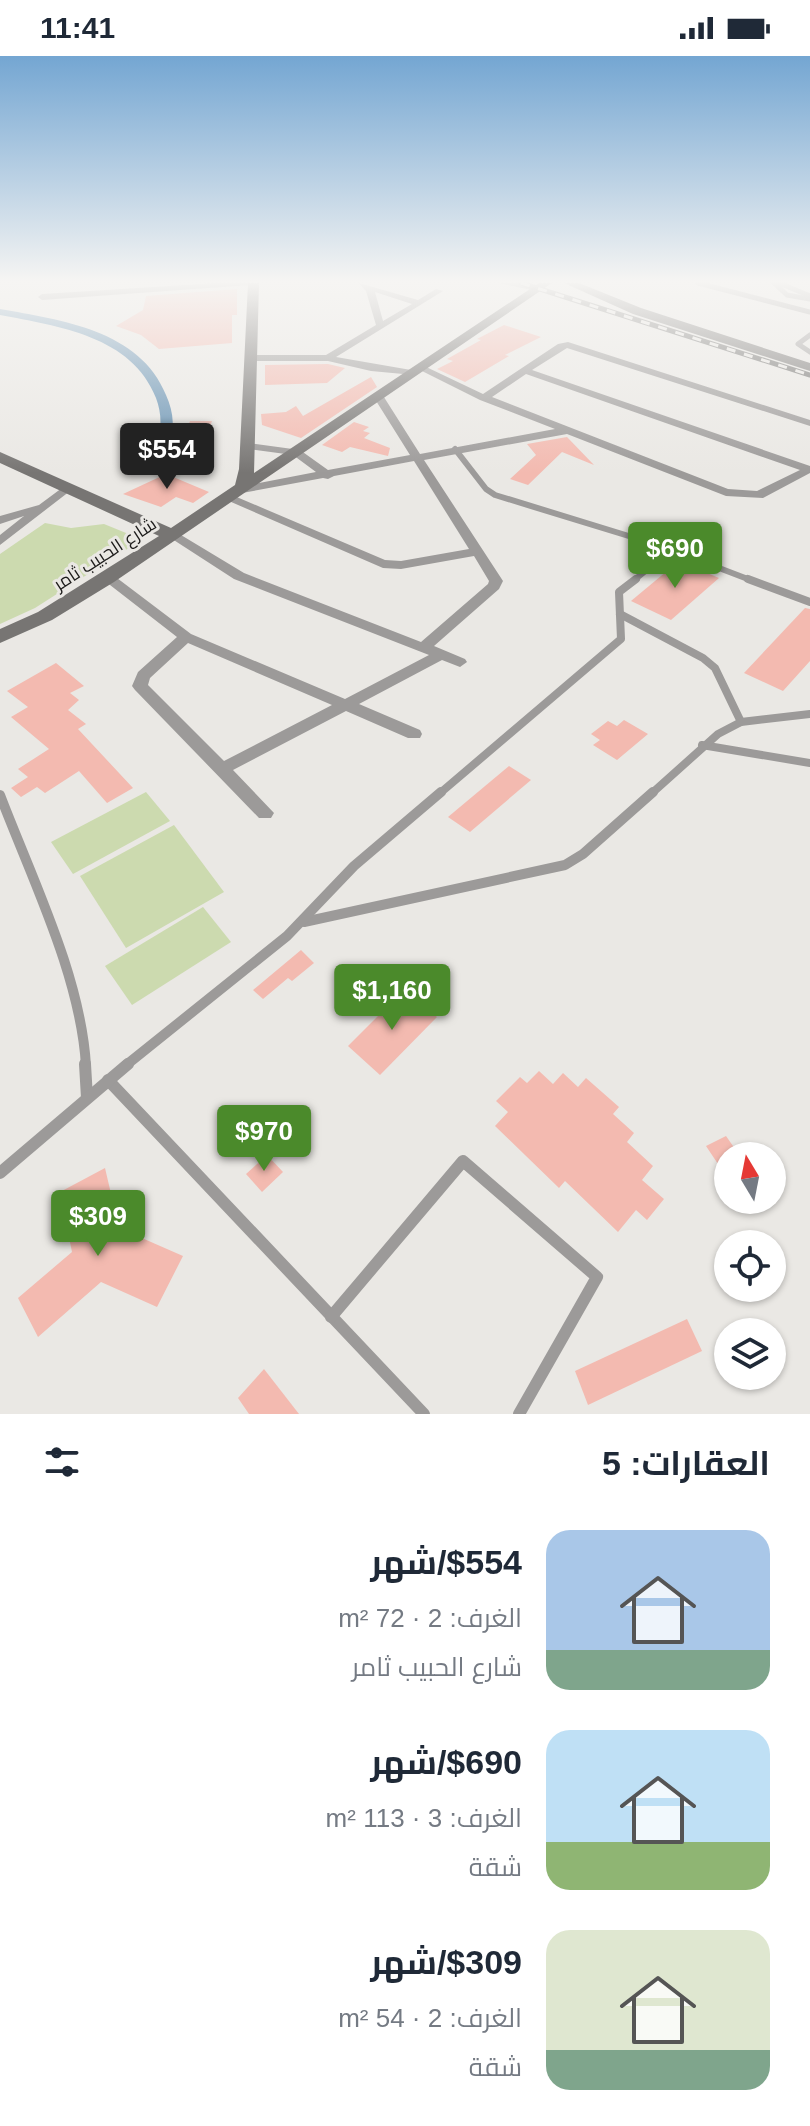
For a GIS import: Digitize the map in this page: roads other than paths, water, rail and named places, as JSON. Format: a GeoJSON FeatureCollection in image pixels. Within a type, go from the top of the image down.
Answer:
{"type":"FeatureCollection","features":[{"type":"Feature","properties":{"kind":"street"},"geometry":{"type":"LineString","coordinates":[[235,494],[246,480],[251,346]]}},
{"type":"Feature","properties":{"kind":"street"},"geometry":{"type":"LineString","coordinates":[[328,358],[346,346]]}},
{"type":"Feature","properties":{"kind":"street","name":"شارع الحبيب ثامر"},"geometry":{"type":"LineString","coordinates":[[0,637],[45,616],[108,578],[450,346]]}},
{"type":"Feature","properties":{"kind":"street"},"geometry":{"type":"LineString","coordinates":[[484,398],[560,346]]}},
{"type":"Feature","properties":{"kind":"street"},"geometry":{"type":"LineString","coordinates":[[572,346],[810,423]]}},
{"type":"Feature","properties":{"kind":"street"},"geometry":{"type":"LineString","coordinates":[[746,346],[810,367]]}},
{"type":"Feature","properties":{"kind":"street"},"geometry":{"type":"LineString","coordinates":[[251,358],[328,358],[371,368],[415,370],[566,431],[726,492],[744,496],[759,495],[810,469]]}},
{"type":"Feature","properties":{"kind":"street"},"geometry":{"type":"LineString","coordinates":[[527,371],[810,469]]}},
{"type":"Feature","properties":{"kind":"street"},"geometry":{"type":"LineString","coordinates":[[378,396],[475,552],[495,575],[494,586],[423,648]]}},
{"type":"Feature","properties":{"kind":"street"},"geometry":{"type":"LineString","coordinates":[[235,494],[455,449],[566,431]]}},
{"type":"Feature","properties":{"kind":"street"},"geometry":{"type":"LineString","coordinates":[[248,446],[296,452],[328,476]]}},
{"type":"Feature","properties":{"kind":"street"},"geometry":{"type":"LineString","coordinates":[[0,457],[172,535],[239,576],[460,662]]}},
{"type":"Feature","properties":{"kind":"street"},"geometry":{"type":"LineString","coordinates":[[0,541],[66,489]]}},
{"type":"Feature","properties":{"kind":"street"},"geometry":{"type":"LineString","coordinates":[[235,494],[383,564],[401,565],[475,552]]}},
{"type":"Feature","properties":{"kind":"street"},"geometry":{"type":"LineString","coordinates":[[0,520],[40,507]]}},
{"type":"Feature","properties":{"kind":"street"},"geometry":{"type":"LineString","coordinates":[[108,578],[186,637],[414,734]]}},
{"type":"Feature","properties":{"kind":"street"},"geometry":{"type":"LineString","coordinates":[[186,637],[143,676],[140,686],[265,813]]}},
{"type":"Feature","properties":{"kind":"street"},"geometry":{"type":"LineString","coordinates":[[222,769],[441,655]]}},
{"type":"Feature","properties":{"kind":"lane"},"geometry":{"type":"LineString","coordinates":[[455,449],[486,489],[495,495],[645,541]]}},
{"type":"Feature","properties":{"kind":"lane"},"geometry":{"type":"LineString","coordinates":[[0,1173],[108,1080],[303,922],[354,866],[621,639],[619,592],[664,556],[676,554],[704,561],[810,602]]}},
{"type":"Feature","properties":{"kind":"lane"},"geometry":{"type":"LineString","coordinates":[[620,614],[703,658],[715,668],[741,722]]}},
{"type":"Feature","properties":{"kind":"lane"},"geometry":{"type":"LineString","coordinates":[[303,922],[565,865],[583,854],[702,745],[741,722],[810,714]]}},
{"type":"Feature","properties":{"kind":"lane"},"geometry":{"type":"LineString","coordinates":[[702,745],[810,763]]}},
{"type":"Feature","properties":{"kind":"lane"},"geometry":{"type":"LineString","coordinates":[[0,795],[71,982],[84,1034],[87,1098]]}},
{"type":"Feature","properties":{"kind":"lane"},"geometry":{"type":"LineString","coordinates":[[108,1080],[424,1414]]}},
{"type":"Feature","properties":{"kind":"lane"},"geometry":{"type":"LineString","coordinates":[[331,1317],[463,1161],[597,1277],[519,1414]]}},
{"type":"Feature","properties":{"kind":"waterway"},"geometry":{"type":"LineString","coordinates":[[120,346],[140,362],[155,381],[166,415],[166,435],[162,446]]}},
{"type":"Feature","properties":{"kind":"railway"},"geometry":{"type":"LineString","coordinates":[[720,346],[810,375]]}}]}
